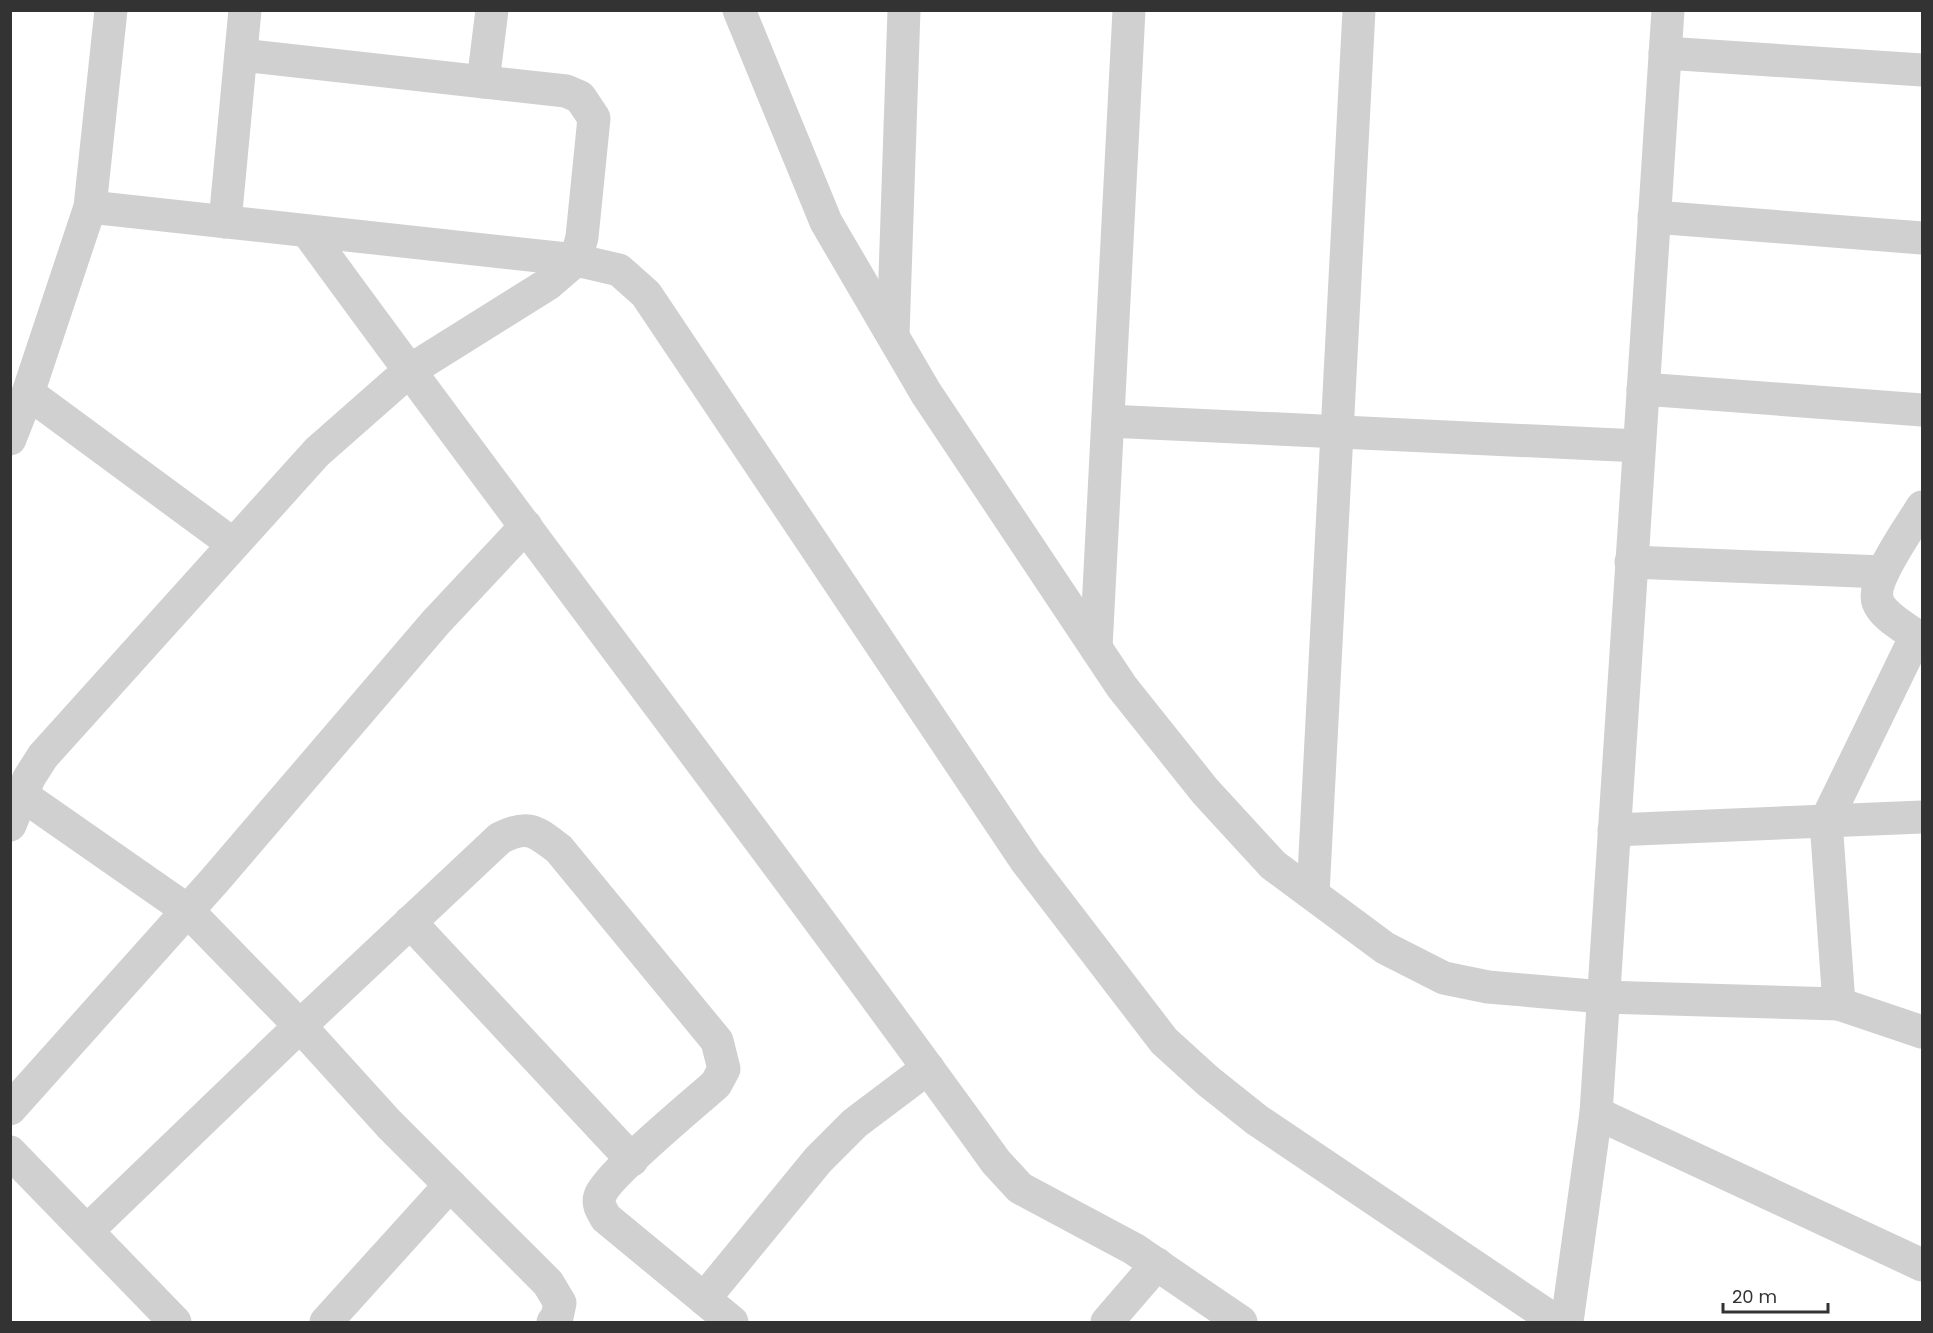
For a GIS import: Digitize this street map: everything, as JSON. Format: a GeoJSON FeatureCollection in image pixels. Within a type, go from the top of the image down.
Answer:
{"type":"FeatureCollection","features":[{"type":"Feature","properties":{"kind":"street"},"geometry":{"type":"LineString","coordinates":[[10,439],[28,393],[90,207],[111,11],[100,10]]}},
{"type":"Feature","properties":{"kind":"street"},"geometry":{"type":"LineString","coordinates":[[225,222],[245,10]]}},
{"type":"Feature","properties":{"kind":"street"},"geometry":{"type":"LineString","coordinates":[[483,82],[492,10]]}},
{"type":"Feature","properties":{"kind":"street"},"geometry":{"type":"LineString","coordinates":[[740,10],[826,222],[926,393],[1122,687],[1205,791],[1273,865],[1385,948],[1444,978],[1488,987],[1604,997],[1839,1004],[1923,1032]]}},
{"type":"Feature","properties":{"kind":"street"},"geometry":{"type":"LineString","coordinates":[[893,335],[904,10]]}},
{"type":"Feature","properties":{"kind":"street"},"geometry":{"type":"LineString","coordinates":[[1096,648],[1129,10]]}},
{"type":"Feature","properties":{"kind":"street"},"geometry":{"type":"LineString","coordinates":[[1313,894],[1335,432],[1359,10]]}},
{"type":"Feature","properties":{"kind":"street"},"geometry":{"type":"LineString","coordinates":[[1567,1323],[1596,1113],[1668,10]]}},
{"type":"Feature","properties":{"kind":"street"},"geometry":{"type":"LineString","coordinates":[[1665,53],[1923,70]]}},
{"type":"Feature","properties":{"kind":"street"},"geometry":{"type":"LineString","coordinates":[[10,825],[22,795],[43,756],[317,452],[409,370],[548,284],[576,260],[582,237],[594,118],[580,97],[566,91],[241,55]]}},
{"type":"Feature","properties":{"kind":"street"},"geometry":{"type":"LineString","coordinates":[[90,207],[576,260],[618,270],[645,294],[1026,861],[1164,1041],[1208,1081],[1257,1120],[1557,1323]]}},
{"type":"Feature","properties":{"kind":"street"},"geometry":{"type":"LineString","coordinates":[[1654,217],[1923,238]]}},
{"type":"Feature","properties":{"kind":"street"},"geometry":{"type":"LineString","coordinates":[[307,231],[691,745],[996,1162],[1020,1188],[1157,1264],[1241,1323]]}},
{"type":"Feature","properties":{"kind":"street"},"geometry":{"type":"LineString","coordinates":[[1643,389],[1923,410]]}},
{"type":"Feature","properties":{"kind":"street"},"geometry":{"type":"LineString","coordinates":[[28,393],[233,544]]}},
{"type":"Feature","properties":{"kind":"street"},"geometry":{"type":"LineString","coordinates":[[1108,421],[1639,446]]}},
{"type":"Feature","properties":{"kind":"street"},"geometry":{"type":"LineString","coordinates":[[1839,1004],[1826,821],[1919,639],[1883,610],[1878,601],[1878,590],[1883,572],[1923,507]]}},
{"type":"Feature","properties":{"kind":"street"},"geometry":{"type":"LineString","coordinates":[[10,1109],[223,872],[436,622],[526,526]]}},
{"type":"Feature","properties":{"kind":"street"},"geometry":{"type":"LineString","coordinates":[[1632,562],[1883,572]]}},
{"type":"Feature","properties":{"kind":"street"},"geometry":{"type":"LineString","coordinates":[[22,795],[187,910],[300,1026],[389,1124],[556,1292],[560,1303],[553,1323]]}},
{"type":"Feature","properties":{"kind":"street"},"geometry":{"type":"LineString","coordinates":[[1614,830],[1923,817]]}},
{"type":"Feature","properties":{"kind":"street"},"geometry":{"type":"LineString","coordinates":[[87,1231],[500,838],[518,829],[538,833],[559,849],[717,1041],[724,1069],[716,1084],[632,1160],[600,1196],[600,1208],[606,1218],[732,1323]]}},
{"type":"Feature","properties":{"kind":"street"},"geometry":{"type":"LineString","coordinates":[[410,922],[632,1160]]}},
{"type":"Feature","properties":{"kind":"street"},"geometry":{"type":"LineString","coordinates":[[704,1299],[818,1160],[855,1123],[928,1068]]}},
{"type":"Feature","properties":{"kind":"street"},"geometry":{"type":"LineString","coordinates":[[1596,1113],[1923,1265]]}},
{"type":"Feature","properties":{"kind":"street"},"geometry":{"type":"LineString","coordinates":[[10,1152],[175,1323]]}},
{"type":"Feature","properties":{"kind":"street"},"geometry":{"type":"LineString","coordinates":[[326,1323],[450,1185]]}},
{"type":"Feature","properties":{"kind":"street"},"geometry":{"type":"LineString","coordinates":[[1107,1323],[1157,1264]]}}]}
